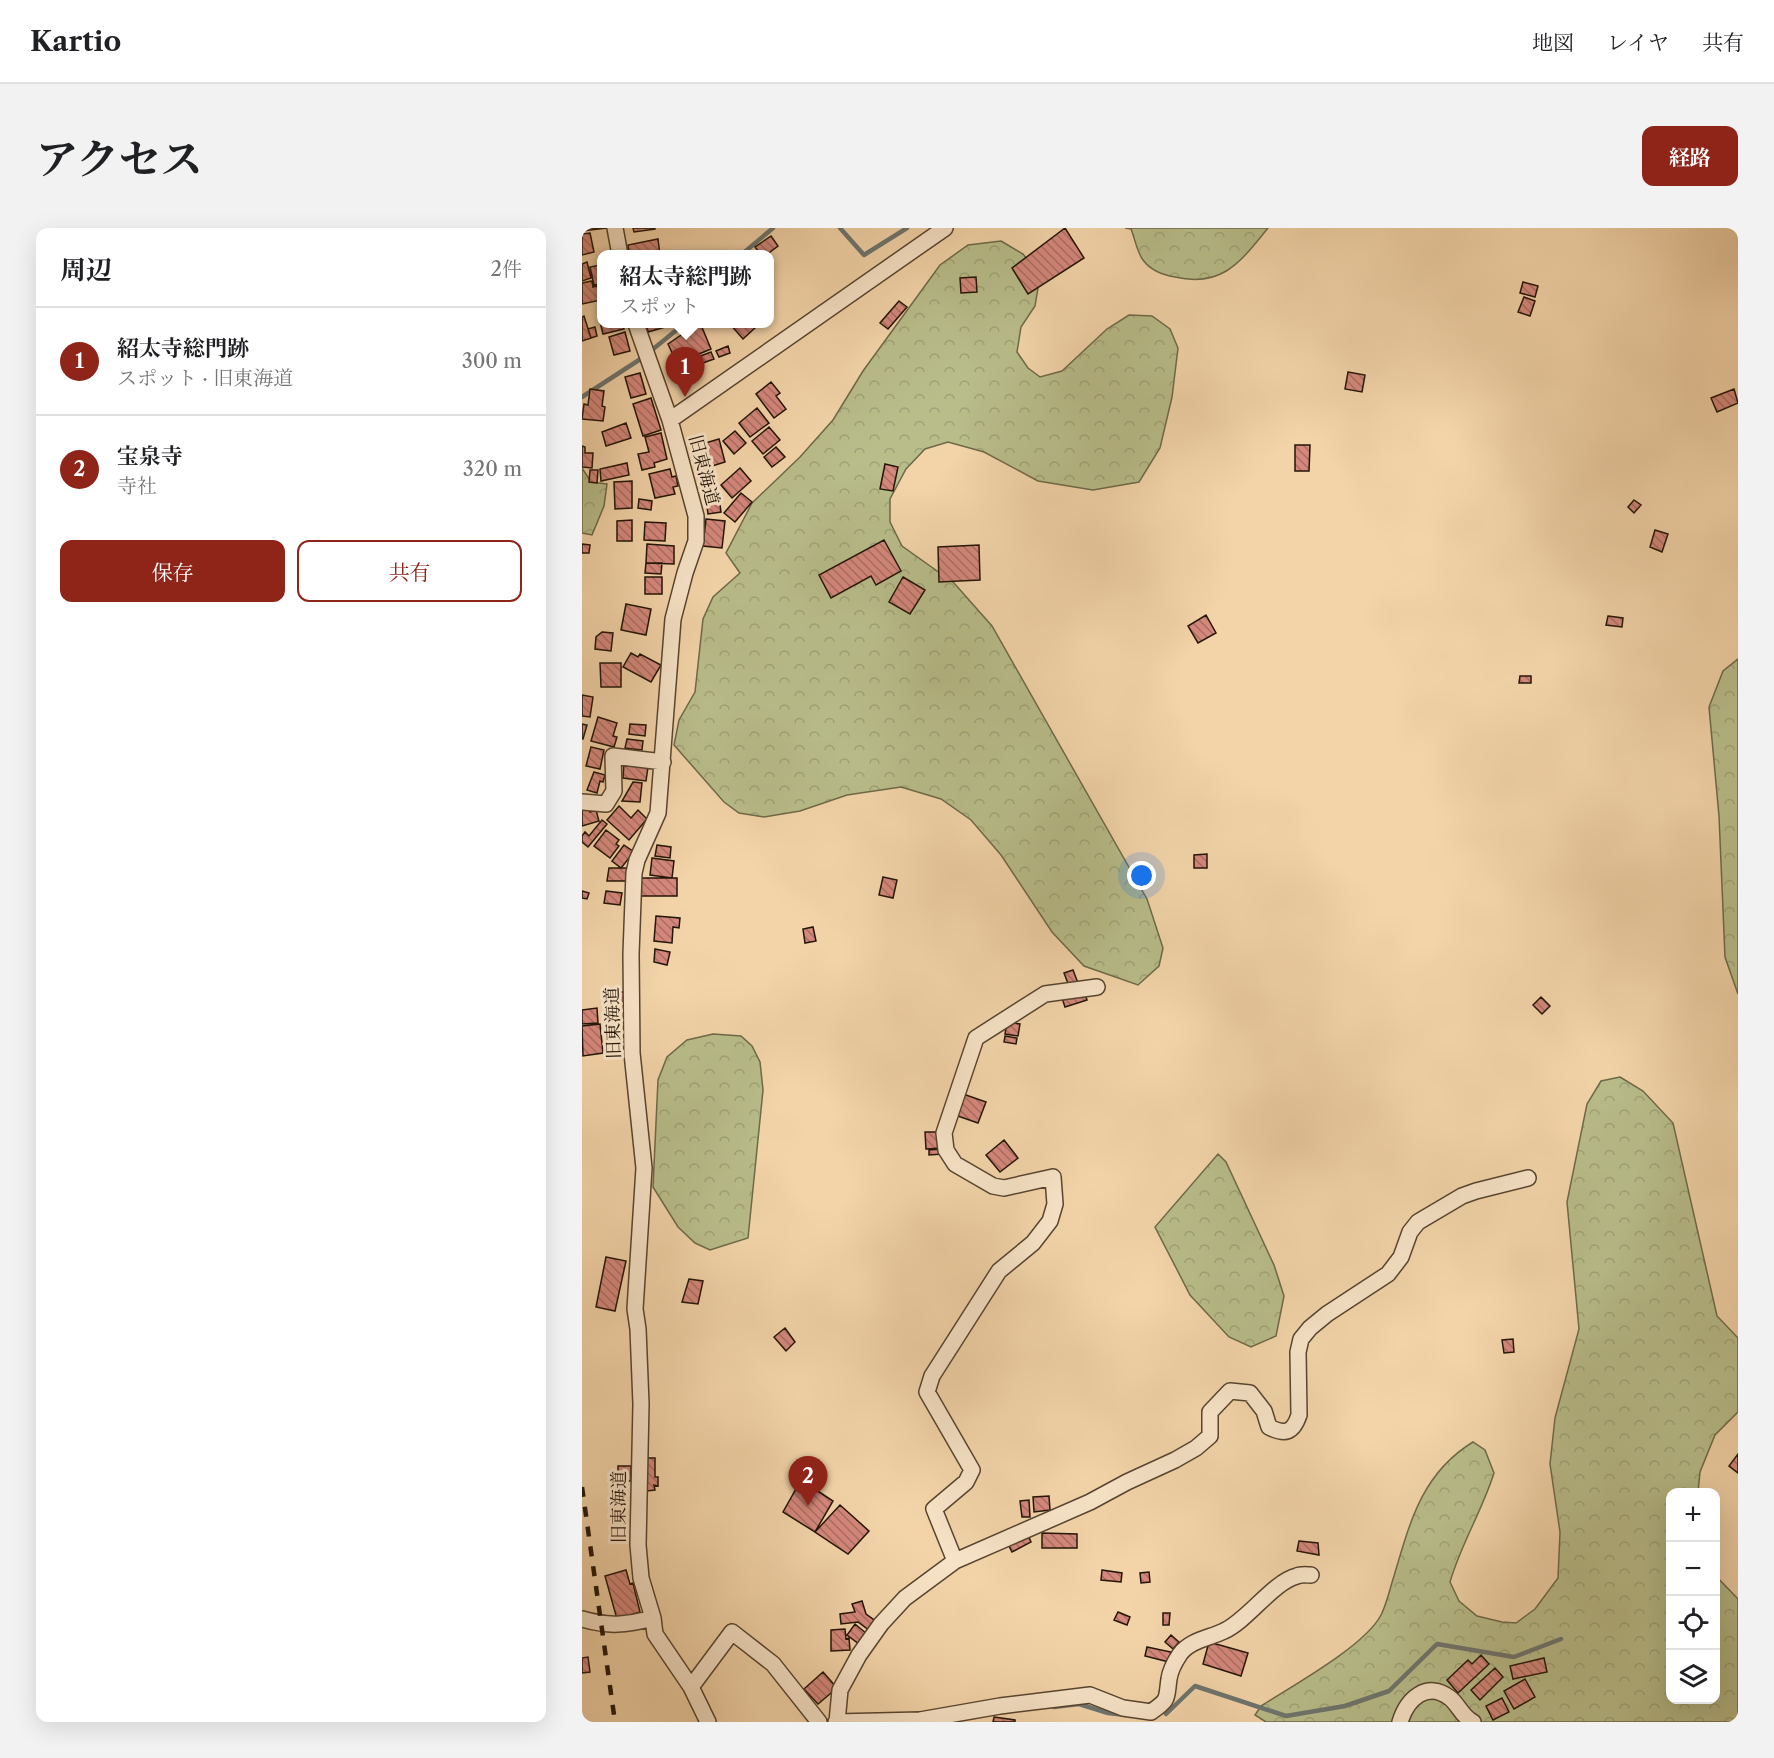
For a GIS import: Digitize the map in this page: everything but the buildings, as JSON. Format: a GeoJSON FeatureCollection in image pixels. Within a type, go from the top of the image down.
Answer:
{"type":"FeatureCollection","features":[{"type":"Feature","properties":{"kind":"street"},"geometry":{"type":"LineString","coordinates":[[615,228],[619,250]]}},
{"type":"Feature","properties":{"kind":"street"},"geometry":{"type":"LineString","coordinates":[[670,420],[945,228]]}},
{"type":"Feature","properties":{"kind":"street","name":"旧東海道"},"geometry":{"type":"LineString","coordinates":[[637,328],[670,420],[696,516],[696,541],[673,619],[658,813],[637,860],[634,873],[631,954],[632,1053],[644,1168],[635,1309],[641,1404],[638,1545],[641,1578],[656,1634],[691,1687],[708,1722]]}},
{"type":"Feature","properties":{"kind":"street"},"geometry":{"type":"LineString","coordinates":[[582,802],[606,804],[614,791],[613,756],[663,762]]}},
{"type":"Feature","properties":{"kind":"street"},"geometry":{"type":"LineString","coordinates":[[955,1561],[934,1509],[966,1482],[972,1470],[927,1392],[932,1376],[999,1271],[1032,1243],[1050,1221],[1055,1204],[1053,1177],[1004,1188],[993,1186],[955,1164],[946,1150],[944,1133],[976,1038],[1046,994],[1097,987]]}},
{"type":"Feature","properties":{"kind":"street"},"geometry":{"type":"LineString","coordinates":[[1311,1575],[1296,1576],[1275,1589],[1248,1614],[1226,1630],[1196,1641],[1181,1652],[1169,1677],[1169,1693],[1154,1717],[1090,1695],[1000,1706],[966,1717],[836,1722],[840,1690],[881,1624],[905,1598],[955,1561],[1090,1502],[1197,1448],[1210,1436],[1210,1412],[1230,1390],[1250,1393],[1264,1411],[1269,1427],[1280,1432],[1288,1431],[1296,1424],[1299,1416],[1298,1352],[1301,1339],[1310,1328],[1327,1314],[1388,1274],[1401,1257],[1410,1232],[1418,1222],[1462,1196],[1528,1178]]}},
{"type":"Feature","properties":{"kind":"street"},"geometry":{"type":"LineString","coordinates":[[582,1619],[601,1625],[619,1625],[653,1618]]}},
{"type":"Feature","properties":{"kind":"street"},"geometry":{"type":"LineString","coordinates":[[691,1687],[732,1632],[773,1664],[819,1722]]}},
{"type":"Feature","properties":{"kind":"street"},"geometry":{"type":"LineString","coordinates":[[1400,1722],[1404,1709],[1412,1698],[1425,1692],[1439,1692],[1452,1699],[1467,1719],[1473,1722]]}},
{"type":"Feature","properties":{"kind":"green space"},"geometry":{"type":"Polygon","coordinates":[[[1125,228],[1268,228],[1249,251],[1229,269],[1206,279],[1192,279],[1166,275],[1150,267],[1139,253],[1131,229],[1125,228]]]}},
{"type":"Feature","properties":{"kind":"green space"},"geometry":{"type":"Polygon","coordinates":[[[1001,241],[1023,254],[1040,276],[1035,306],[1021,327],[1017,352],[1028,368],[1040,377],[1062,371],[1107,329],[1129,315],[1152,316],[1170,329],[1178,348],[1172,397],[1160,448],[1139,482],[1093,490],[1038,481],[984,452],[948,442],[925,449],[906,469],[890,499],[890,522],[902,546],[954,583],[992,626],[1147,899],[1163,948],[1159,966],[1138,985],[1084,966],[1052,932],[1001,855],[971,820],[941,799],[901,787],[847,795],[800,811],[764,817],[739,813],[724,802],[674,745],[679,720],[695,692],[703,619],[713,597],[740,573],[726,553],[752,503],[800,457],[833,420],[863,371],[940,265],[968,245],[1001,241]]]}},
{"type":"Feature","properties":{"kind":"green space"},"geometry":{"type":"Polygon","coordinates":[[[582,468],[591,482],[607,484],[604,506],[592,535],[582,533],[582,468]]]}},
{"type":"Feature","properties":{"kind":"green space"},"geometry":{"type":"Polygon","coordinates":[[[1738,659],[1738,994],[1725,957],[1719,816],[1709,707],[1723,671],[1738,659]]]}},
{"type":"Feature","properties":{"kind":"green space"},"geometry":{"type":"Polygon","coordinates":[[[713,1034],[741,1036],[752,1046],[760,1062],[763,1090],[748,1238],[710,1250],[695,1243],[678,1227],[653,1187],[658,1080],[667,1057],[687,1040],[713,1034]]]}},
{"type":"Feature","properties":{"kind":"green space"},"geometry":{"type":"Polygon","coordinates":[[[1620,1077],[1643,1091],[1673,1123],[1717,1316],[1738,1338],[1738,1412],[1715,1435],[1700,1472],[1698,1488],[1666,1488],[1666,1704],[1720,1704],[1720,1580],[1738,1599],[1738,1722],[1266,1722],[1255,1715],[1261,1706],[1327,1665],[1373,1627],[1385,1606],[1420,1500],[1441,1468],[1473,1442],[1485,1450],[1494,1473],[1450,1582],[1459,1601],[1477,1616],[1516,1623],[1535,1609],[1558,1578],[1560,1532],[1550,1464],[1555,1418],[1579,1329],[1567,1202],[1587,1104],[1601,1081],[1620,1077]]]}},
{"type":"Feature","properties":{"kind":"green space"},"geometry":{"type":"Polygon","coordinates":[[[1218,1154],[1226,1162],[1274,1265],[1284,1296],[1276,1336],[1251,1347],[1229,1337],[1190,1295],[1155,1227],[1218,1154]]]}},
{"type":"Feature","properties":{"kind":"waterway"},"geometry":{"type":"LineString","coordinates":[[747,250],[773,228]]}},
{"type":"Feature","properties":{"kind":"waterway"},"geometry":{"type":"LineString","coordinates":[[840,228],[864,255],[907,228]]}},
{"type":"Feature","properties":{"kind":"waterway"},"geometry":{"type":"LineString","coordinates":[[582,397],[642,358],[679,328]]}},
{"type":"Feature","properties":{"kind":"waterway"},"geometry":{"type":"LineString","coordinates":[[1166,1714],[1195,1686],[1286,1716],[1345,1706],[1389,1691],[1437,1644],[1514,1657],[1561,1639]]}},
{"type":"Feature","properties":{"kind":"waterway"},"geometry":{"type":"LineString","coordinates":[[1054,1707],[1079,1704],[1108,1713],[1125,1715]]}},
{"type":"Feature","properties":{"kind":"railway"},"geometry":{"type":"LineString","coordinates":[[582,1487],[615,1722]]}},
{"type":"Feature","properties":{"kind":"place","name":"紹太寺総門跡"},"geometry":{"type":"Point","coordinates":[685,397]}},
{"type":"Feature","properties":{"kind":"place","name":"宝泉寺"},"geometry":{"type":"Point","coordinates":[808,1506]}}]}
